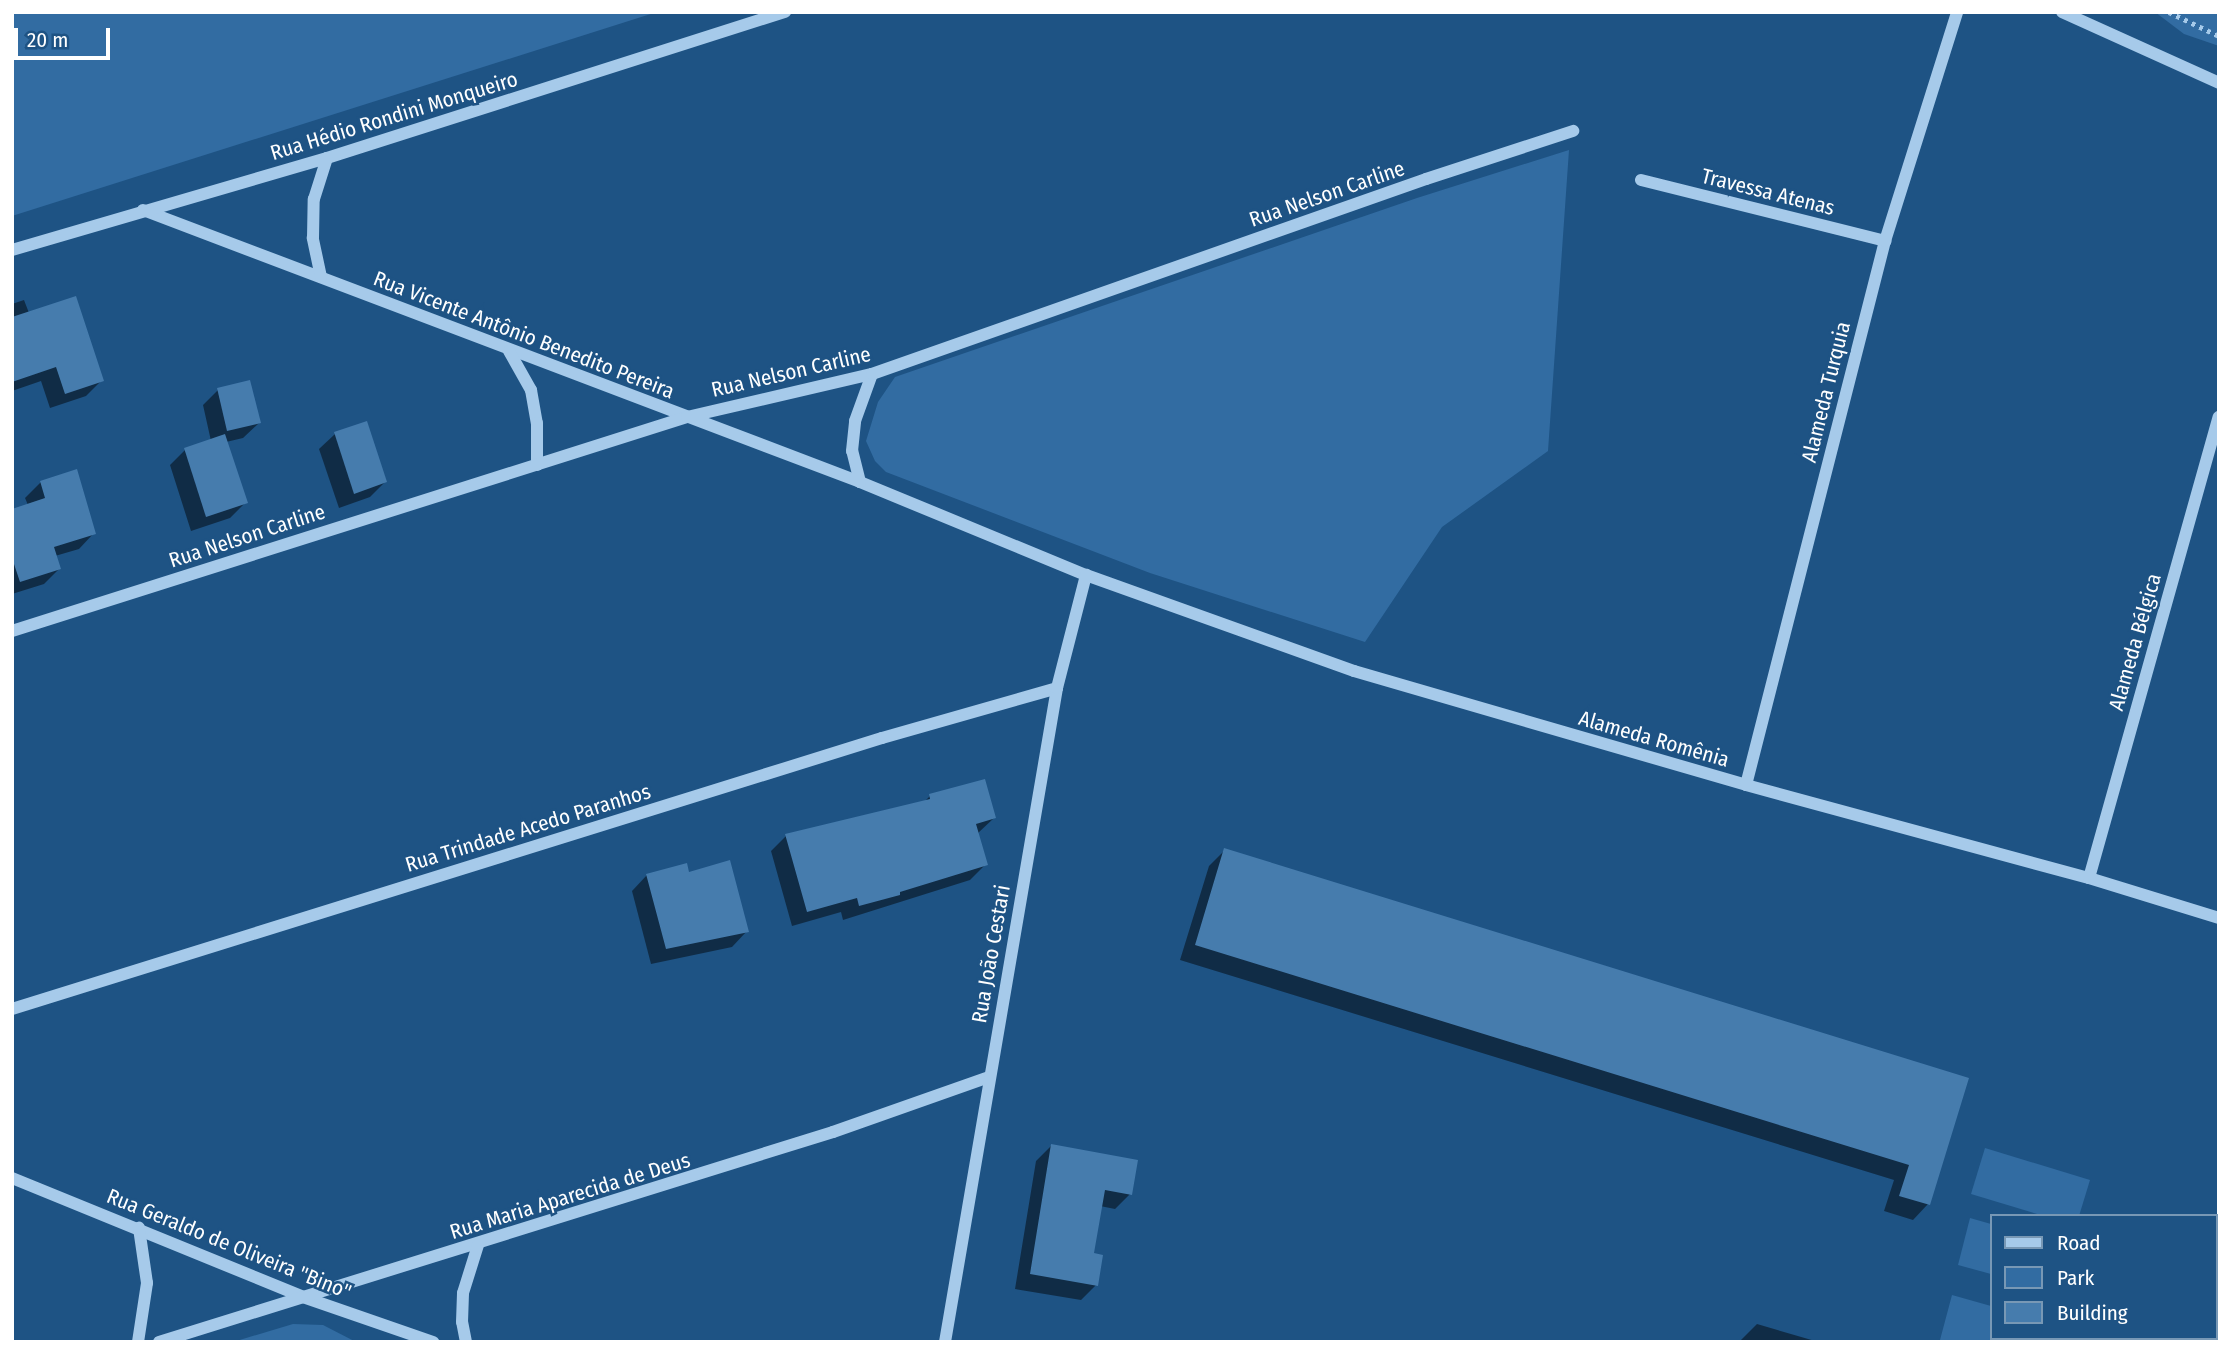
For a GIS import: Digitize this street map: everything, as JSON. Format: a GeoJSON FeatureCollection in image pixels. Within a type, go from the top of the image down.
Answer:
{"type":"FeatureCollection","features":[{"type":"Feature","properties":{"kind":"street","name":"Rua Hédio Rondini Monqueiro"},"geometry":{"type":"LineString","coordinates":[[12,250],[143,209],[327,158],[785,12]]}},
{"type":"Feature","properties":{"kind":"street","name":"Alameda Turquia"},"geometry":{"type":"LineString","coordinates":[[1746,785],[1885,241],[1957,12]]}},
{"type":"Feature","properties":{"kind":"street"},"geometry":{"type":"LineString","coordinates":[[2062,12],[2219,83]]}},
{"type":"Feature","properties":{"kind":"street","name":"Rua Nelson Carline"},"geometry":{"type":"LineString","coordinates":[[12,631],[687,417],[872,374],[1413,184],[1573,131]]}},
{"type":"Feature","properties":{"kind":"street"},"geometry":{"type":"LineString","coordinates":[[321,277],[313,238],[314,199],[327,158]]}},
{"type":"Feature","properties":{"kind":"street","name":"Travessa Atenas"},"geometry":{"type":"LineString","coordinates":[[1642,180],[1885,241]]}},
{"type":"Feature","properties":{"kind":"street","name":"Rua Vicente Antônio Benedito Pereira"},"geometry":{"type":"LineString","coordinates":[[143,209],[509,351],[860,482],[1086,575]]}},
{"type":"Feature","properties":{"kind":"street"},"geometry":{"type":"LineString","coordinates":[[509,351],[531,390],[537,423],[537,465]]}},
{"type":"Feature","properties":{"kind":"street"},"geometry":{"type":"LineString","coordinates":[[860,482],[852,451],[855,421],[872,374]]}},
{"type":"Feature","properties":{"kind":"street","name":"Alameda Bélgica"},"geometry":{"type":"LineString","coordinates":[[2089,878],[2219,417]]}},
{"type":"Feature","properties":{"kind":"street","name":"Alameda Romênia"},"geometry":{"type":"LineString","coordinates":[[1086,575],[1354,671],[1746,785],[2089,878],[2219,918]]}},
{"type":"Feature","properties":{"kind":"street","name":"Rua João Cestari"},"geometry":{"type":"LineString","coordinates":[[945,1342],[1057,688],[1086,575]]}},
{"type":"Feature","properties":{"kind":"street","name":"Rua Trindade Acedo Paranhos"},"geometry":{"type":"LineString","coordinates":[[12,1009],[882,738],[1057,688]]}},
{"type":"Feature","properties":{"kind":"street","name":"Rua Maria Aparecida de Deus"},"geometry":{"type":"LineString","coordinates":[[159,1342],[478,1245],[833,1132],[989,1077]]}},
{"type":"Feature","properties":{"kind":"street","name":"Rua Geraldo de Oliveira \"Bino\""},"geometry":{"type":"LineString","coordinates":[[12,1178],[303,1297],[433,1342]]}},
{"type":"Feature","properties":{"kind":"street"},"geometry":{"type":"LineString","coordinates":[[138,1342],[147,1283],[139,1228]]}},
{"type":"Feature","properties":{"kind":"street"},"geometry":{"type":"LineString","coordinates":[[466,1342],[462,1322],[463,1293],[478,1245]]}},
{"type":"Feature","properties":{"kind":"path"},"geometry":{"type":"LineString","coordinates":[[2169,12],[2219,36]]}},
{"type":"Feature","properties":{"kind":"green space"},"geometry":{"type":"Polygon","coordinates":[[[12,12],[657,12],[12,216],[12,12]]]}},
{"type":"Feature","properties":{"kind":"green space"},"geometry":{"type":"Polygon","coordinates":[[[2155,12],[2219,12],[2219,46],[2184,34],[2155,12]]]}},
{"type":"Feature","properties":{"kind":"green space"},"geometry":{"type":"Polygon","coordinates":[[[1569,150],[1548,451],[1442,527],[1365,642],[1150,573],[886,472],[875,461],[866,441],[878,402],[895,377],[1417,198],[1569,150]]]}},
{"type":"Feature","properties":{"kind":"green space"},"geometry":{"type":"Polygon","coordinates":[[[1985,1148],[2090,1180],[2080,1214],[2037,1214],[1971,1194],[1985,1148]]]}},
{"type":"Feature","properties":{"kind":"green space"},"geometry":{"type":"Polygon","coordinates":[[[1970,1218],[1990,1224],[1990,1274],[1958,1265],[1970,1218]]]}},
{"type":"Feature","properties":{"kind":"green space"},"geometry":{"type":"Polygon","coordinates":[[[1952,1295],[1990,1306],[1990,1340],[2052,1340],[2051,1342],[1940,1340],[1952,1295]]]}},
{"type":"Feature","properties":{"kind":"green space"},"geometry":{"type":"Polygon","coordinates":[[[293,1324],[323,1325],[356,1342],[233,1342],[293,1324]]]}},
{"type":"Feature","properties":{"kind":"building"},"geometry":{"type":"Polygon","coordinates":[[[76,296],[104,381],[65,394],[56,367],[12,382],[12,317],[76,296]]]}},
{"type":"Feature","properties":{"kind":"building"},"geometry":{"type":"Polygon","coordinates":[[[250,380],[261,423],[227,431],[217,388],[250,380]]]}},
{"type":"Feature","properties":{"kind":"building"},"geometry":{"type":"Polygon","coordinates":[[[367,421],[387,482],[354,494],[334,432],[367,421]]]}},
{"type":"Feature","properties":{"kind":"building"},"geometry":{"type":"Polygon","coordinates":[[[225,434],[248,503],[206,517],[184,448],[225,434]]]}},
{"type":"Feature","properties":{"kind":"building"},"geometry":{"type":"Polygon","coordinates":[[[77,469],[96,534],[54,547],[61,569],[20,582],[12,558],[12,509],[45,498],[40,481],[77,469]]]}},
{"type":"Feature","properties":{"kind":"building"},"geometry":{"type":"Polygon","coordinates":[[[985,779],[996,818],[976,824],[988,865],[859,906],[857,898],[807,912],[785,834],[930,799],[929,794],[985,779]]]}},
{"type":"Feature","properties":{"kind":"building"},"geometry":{"type":"Polygon","coordinates":[[[1224,848],[1969,1078],[1930,1205],[1899,1196],[1909,1165],[1195,945],[1224,848]]]}},
{"type":"Feature","properties":{"kind":"building"},"geometry":{"type":"Polygon","coordinates":[[[730,860],[749,932],[666,949],[646,874],[687,863],[689,872],[730,860]]]}},
{"type":"Feature","properties":{"kind":"building"},"geometry":{"type":"Polygon","coordinates":[[[1051,1144],[1138,1160],[1132,1195],[1105,1190],[1094,1253],[1103,1255],[1098,1286],[1030,1274],[1051,1144]]]}}]}
